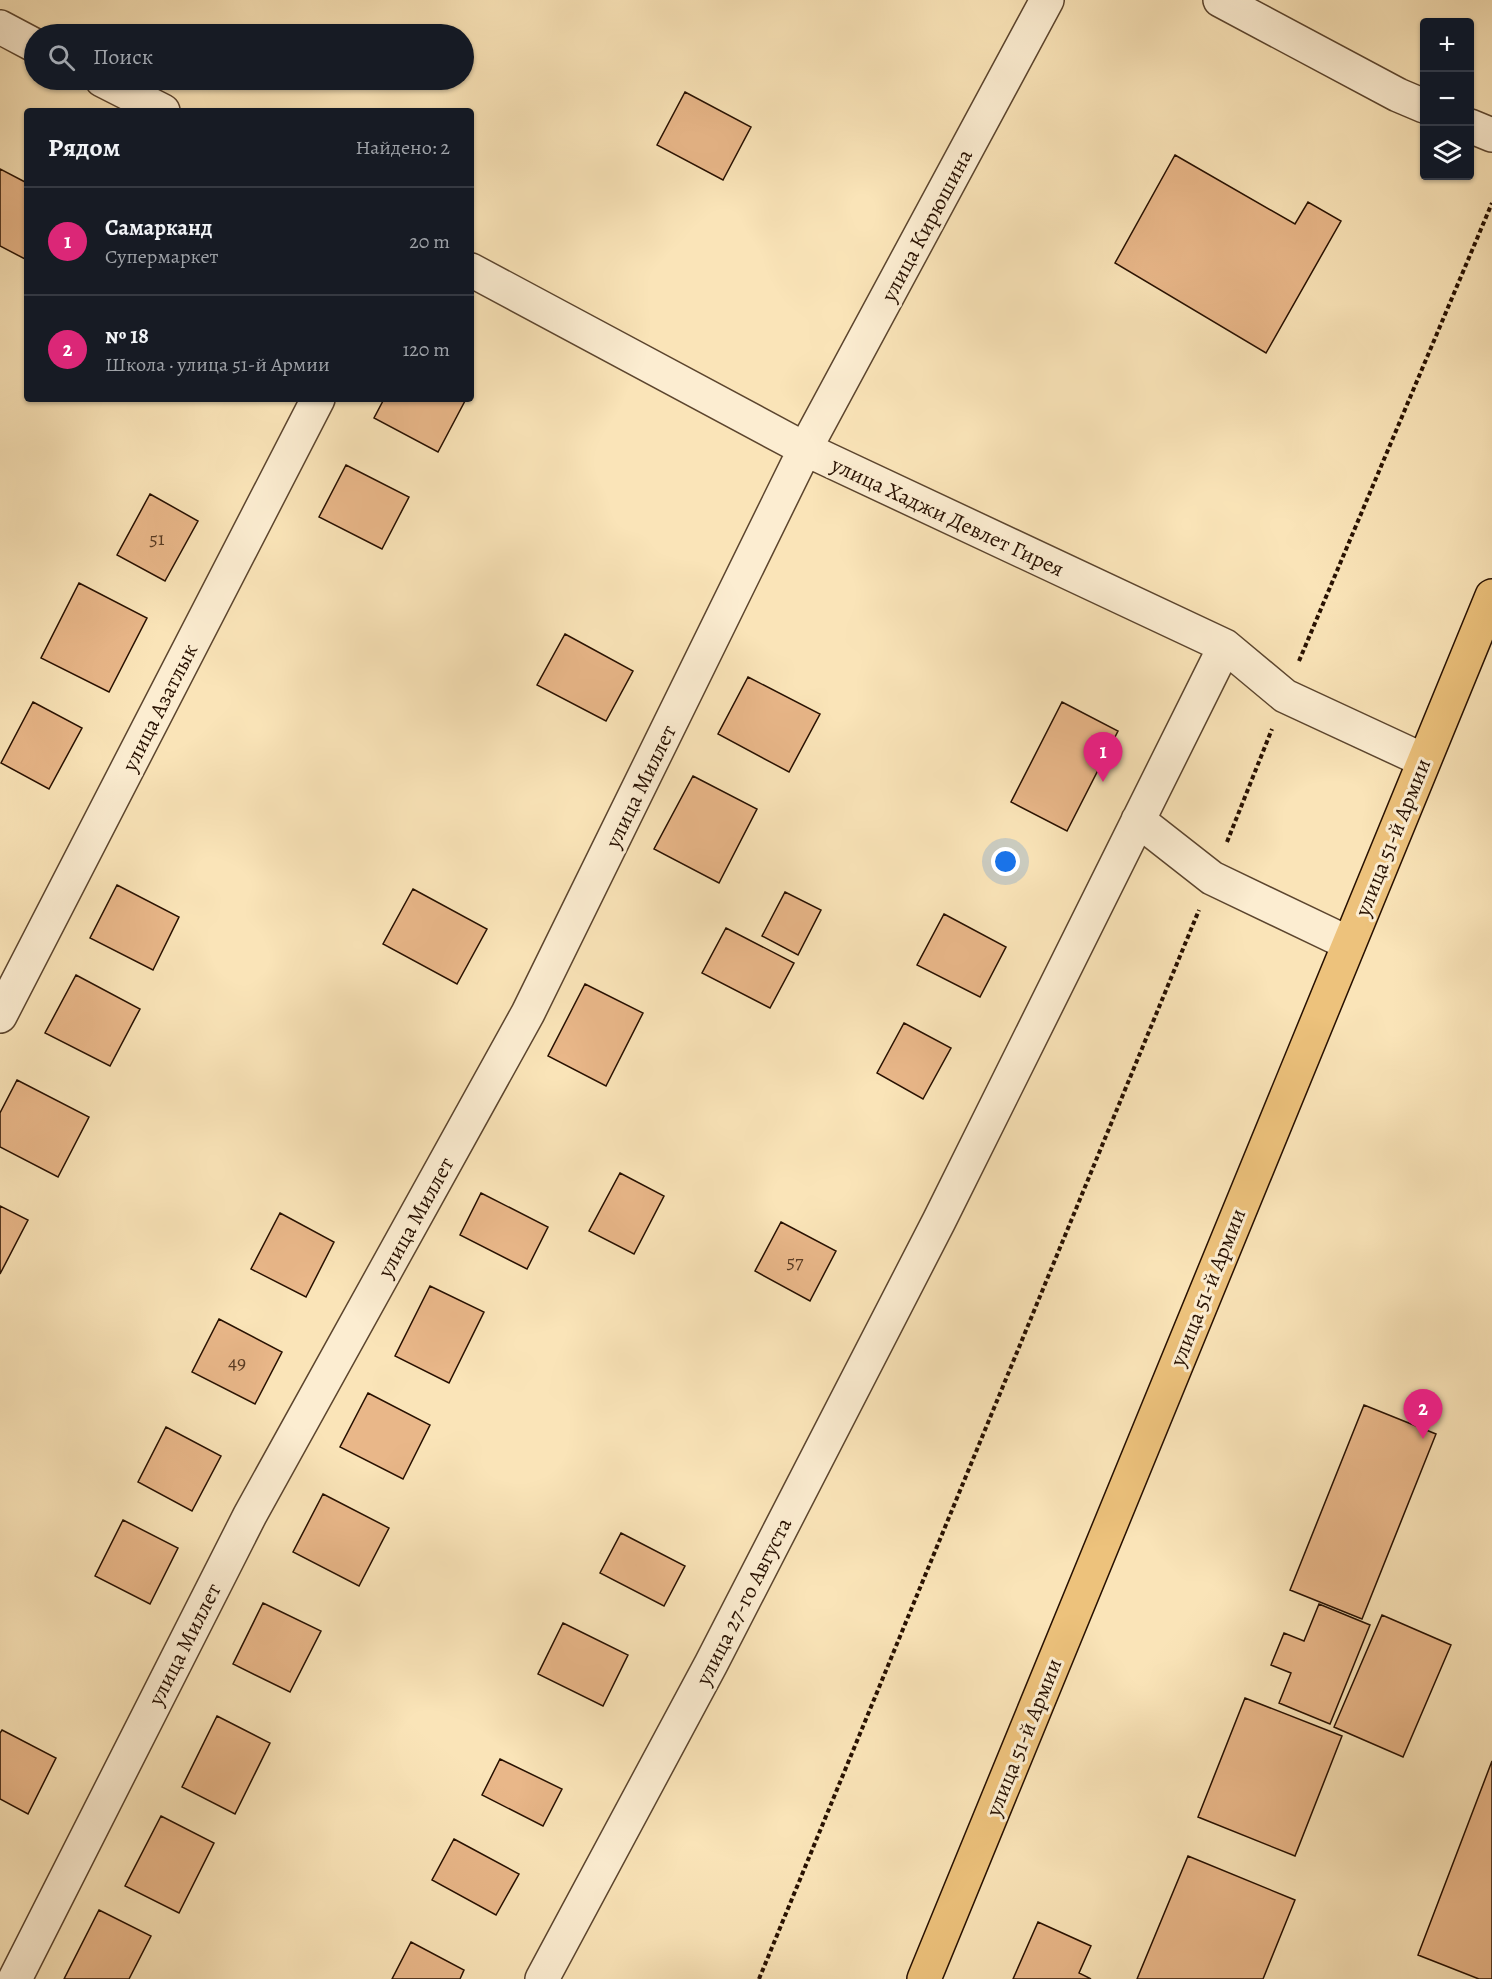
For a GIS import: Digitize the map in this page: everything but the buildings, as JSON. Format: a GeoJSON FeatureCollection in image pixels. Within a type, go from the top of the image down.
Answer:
{"type":"FeatureCollection","features":[{"type":"Feature","properties":{"kind":"main road","name":"улица 51-й Армии"},"geometry":{"type":"LineString","coordinates":[[924,1979],[1492,596]]}},
{"type":"Feature","properties":{"kind":"street","name":"улица Кирюшина"},"geometry":{"type":"LineString","coordinates":[[805,449],[1047,0]]}},
{"type":"Feature","properties":{"kind":"street"},"geometry":{"type":"LineString","coordinates":[[1220,0],[1379,85],[1420,104]]}},
{"type":"Feature","properties":{"kind":"street"},"geometry":{"type":"LineString","coordinates":[[1,29],[24,40]]}},
{"type":"Feature","properties":{"kind":"street"},"geometry":{"type":"LineString","coordinates":[[122,90],[157,108]]}},
{"type":"Feature","properties":{"kind":"street"},"geometry":{"type":"LineString","coordinates":[[1474,128],[1492,135]]}},
{"type":"Feature","properties":{"kind":"street","name":"улица Хаджи Девлет Гирея"},"geometry":{"type":"LineString","coordinates":[[474,272],[805,449],[1225,646],[1285,696],[1423,760]]}},
{"type":"Feature","properties":{"kind":"street","name":"улица Азатлык"},"geometry":{"type":"LineString","coordinates":[[0,1016],[316,402]]}},
{"type":"Feature","properties":{"kind":"street","name":"улица Миллет"},"geometry":{"type":"LineString","coordinates":[[15,1979],[250,1515],[528,1014],[805,449]]}},
{"type":"Feature","properties":{"kind":"street","name":"улица 27-го Августа"},"geometry":{"type":"LineString","coordinates":[[542,1979],[711,1664],[939,1221],[1225,646]]}},
{"type":"Feature","properties":{"kind":"street"},"geometry":{"type":"LineString","coordinates":[[1138,820],[1212,879],[1348,944]]}},
{"type":"Feature","properties":{"kind":"path"},"geometry":{"type":"LineString","coordinates":[[759,1979],[1212,879],[1285,696],[1492,203]]}},
{"type":"Feature","properties":{"kind":"place","name":"Самарканд"},"geometry":{"type":"Point","coordinates":[1103,782]}},
{"type":"Feature","properties":{"kind":"place","name":"№ 18"},"geometry":{"type":"Point","coordinates":[1423,1439]}}]}
